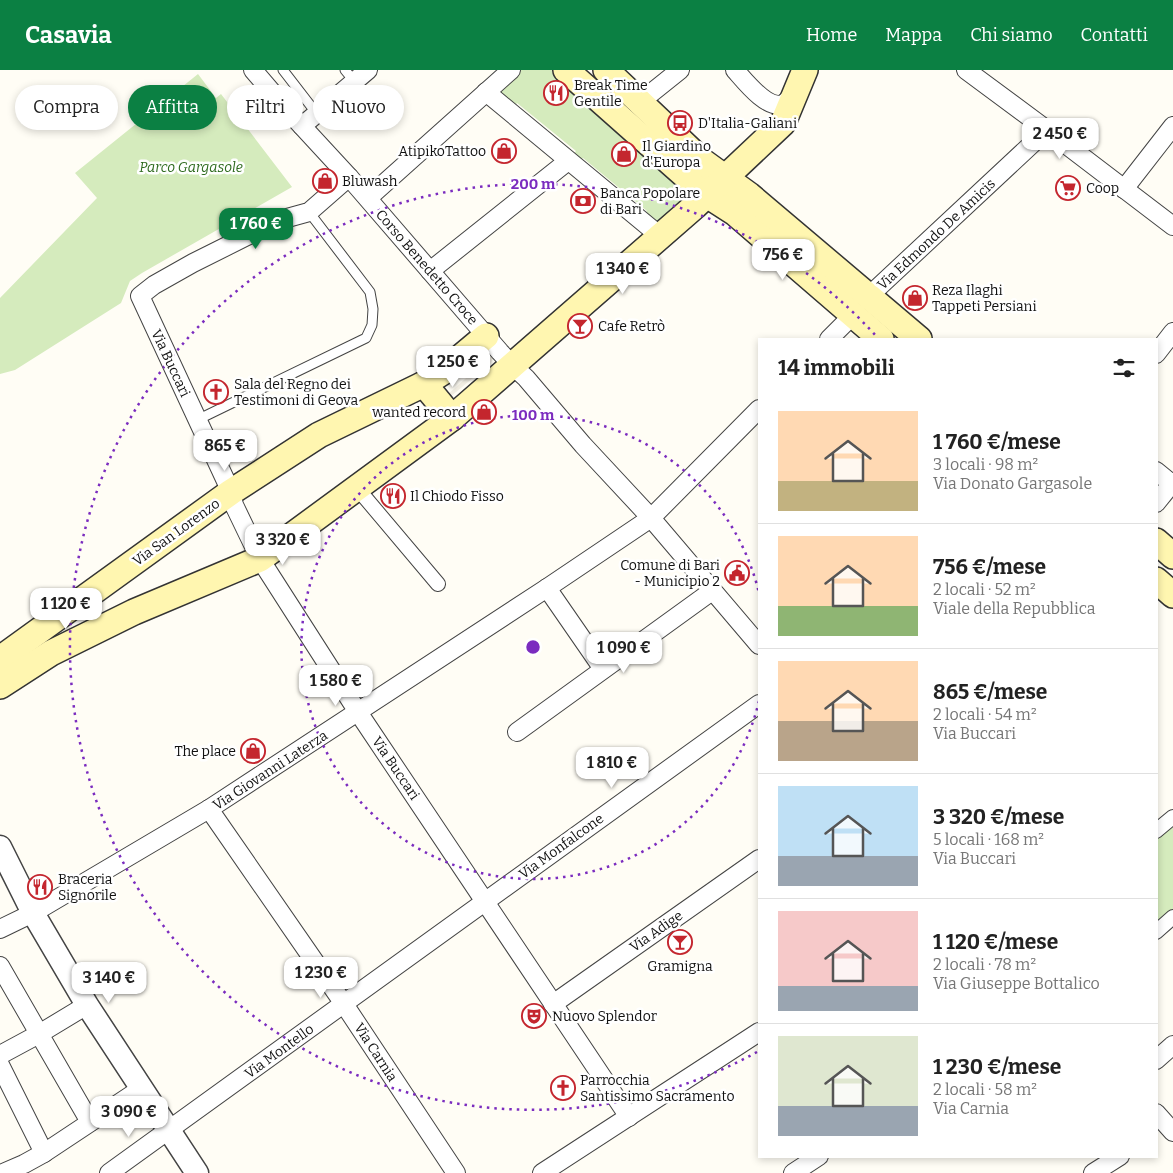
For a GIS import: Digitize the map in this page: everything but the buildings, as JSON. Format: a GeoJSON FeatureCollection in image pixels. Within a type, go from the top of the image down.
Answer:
{"type":"FeatureCollection","features":[{"type":"Feature","properties":{"kind":"main road"},"geometry":{"type":"LineString","coordinates":[[566,70],[707,195],[735,213],[861,305],[917,338]]}},
{"type":"Feature","properties":{"kind":"main road"},"geometry":{"type":"LineString","coordinates":[[606,70],[702,162],[756,201],[861,305],[880,338]]}},
{"type":"Feature","properties":{"kind":"main road"},"geometry":{"type":"LineString","coordinates":[[0,686],[45,642],[134,612],[260,558],[452,418],[707,195],[783,123],[805,70]]}},
{"type":"Feature","properties":{"kind":"main road","name":"Via San Lorenzo"},"geometry":{"type":"LineString","coordinates":[[0,659],[45,642],[103,585],[237,498],[319,435],[424,384],[443,372],[486,336]]}},
{"type":"Feature","properties":{"kind":"main road"},"geometry":{"type":"LineString","coordinates":[[424,384],[452,418]]}},
{"type":"Feature","properties":{"kind":"main road"},"geometry":{"type":"LineString","coordinates":[[1158,544],[1173,556]]}},
{"type":"Feature","properties":{"kind":"main road"},"geometry":{"type":"LineString","coordinates":[[1158,582],[1173,595]]}},
{"type":"Feature","properties":{"kind":"main road"},"geometry":{"type":"LineString","coordinates":[[103,585],[104,596],[109,604],[116,609],[134,612]]}},
{"type":"Feature","properties":{"kind":"street","name":"Corso Benedetto Croce"},"geometry":{"type":"LineString","coordinates":[[253,70],[266,85]]}},
{"type":"Feature","properties":{"kind":"street"},"geometry":{"type":"LineString","coordinates":[[350,76],[368,70]]}},
{"type":"Feature","properties":{"kind":"street"},"geometry":{"type":"LineString","coordinates":[[368,198],[511,70]]}},
{"type":"Feature","properties":{"kind":"street"},"geometry":{"type":"LineString","coordinates":[[640,102],[680,70]]}},
{"type":"Feature","properties":{"kind":"street"},"geometry":{"type":"LineString","coordinates":[[735,70],[768,102],[783,104],[795,93]]}},
{"type":"Feature","properties":{"kind":"street"},"geometry":{"type":"LineString","coordinates":[[966,70],[1173,226]]}},
{"type":"Feature","properties":{"kind":"street"},"geometry":{"type":"LineString","coordinates":[[486,92],[660,236]]}},
{"type":"Feature","properties":{"kind":"street"},"geometry":{"type":"LineString","coordinates":[[303,125],[313,117]]}},
{"type":"Feature","properties":{"kind":"street"},"geometry":{"type":"LineString","coordinates":[[1124,189],[1173,126]]}},
{"type":"Feature","properties":{"kind":"street","name":"Corso Benedetto Croce"},"geometry":{"type":"LineString","coordinates":[[303,127],[350,177],[486,336],[526,378],[583,445],[651,518],[758,644]]}},
{"type":"Feature","properties":{"kind":"street","name":"Via Edmondo De Amicis"},"geometry":{"type":"LineString","coordinates":[[830,338],[861,305],[1047,130]]}},
{"type":"Feature","properties":{"kind":"street"},"geometry":{"type":"LineString","coordinates":[[430,271],[568,161]]}},
{"type":"Feature","properties":{"kind":"street"},"geometry":{"type":"LineString","coordinates":[[309,212],[350,177]]}},
{"type":"Feature","properties":{"kind":"street","name":"Via Buccari"},"geometry":{"type":"LineString","coordinates":[[309,212],[280,220],[245,237],[162,280],[140,296],[197,420],[237,498],[260,558],[358,712],[629,1116]]}},
{"type":"Feature","properties":{"kind":"street"},"geometry":{"type":"LineString","coordinates":[[1158,351],[1173,332]]}},
{"type":"Feature","properties":{"kind":"street"},"geometry":{"type":"LineString","coordinates":[[651,518],[755,421]]}},
{"type":"Feature","properties":{"kind":"street"},"geometry":{"type":"LineString","coordinates":[[1158,472],[1172,483],[1158,500]]}},
{"type":"Feature","properties":{"kind":"street"},"geometry":{"type":"LineString","coordinates":[[357,488],[438,584]]}},
{"type":"Feature","properties":{"kind":"street","name":"Via Giovanni Laterza"},"geometry":{"type":"LineString","coordinates":[[0,930],[209,809],[651,518]]}},
{"type":"Feature","properties":{"kind":"street"},"geometry":{"type":"LineString","coordinates":[[547,588],[603,669]]}},
{"type":"Feature","properties":{"kind":"street"},"geometry":{"type":"LineString","coordinates":[[517,732],[712,591]]}},
{"type":"Feature","properties":{"kind":"street","name":"Via Monfalcone"},"geometry":{"type":"LineString","coordinates":[[485,901],[758,705]]}},
{"type":"Feature","properties":{"kind":"street","name":"Via Carnia"},"geometry":{"type":"LineString","coordinates":[[209,809],[344,1004],[456,1173]]}},
{"type":"Feature","properties":{"kind":"street"},"geometry":{"type":"LineString","coordinates":[[1158,829],[1173,817]]}},
{"type":"Feature","properties":{"kind":"street"},"geometry":{"type":"LineString","coordinates":[[0,847],[33,912],[87,1005],[198,1173]]}},
{"type":"Feature","properties":{"kind":"street","name":"Via Adige"},"geometry":{"type":"LineString","coordinates":[[553,1004],[758,860]]}},
{"type":"Feature","properties":{"kind":"street","name":"Via Montello"},"geometry":{"type":"LineString","coordinates":[[114,1172],[485,901]]}},
{"type":"Feature","properties":{"kind":"street"},"geometry":{"type":"LineString","coordinates":[[1158,930],[1173,917]]}},
{"type":"Feature","properties":{"kind":"street"},"geometry":{"type":"LineString","coordinates":[[0,966],[90,1122]]}},
{"type":"Feature","properties":{"kind":"street"},"geometry":{"type":"LineString","coordinates":[[0,1055],[87,1005]]}},
{"type":"Feature","properties":{"kind":"street"},"geometry":{"type":"LineString","coordinates":[[542,1173],[758,1033]]}},
{"type":"Feature","properties":{"kind":"street"},"geometry":{"type":"LineString","coordinates":[[1158,1058],[1173,1045]]}},
{"type":"Feature","properties":{"kind":"street"},"geometry":{"type":"LineString","coordinates":[[0,1065],[44,1153]]}},
{"type":"Feature","properties":{"kind":"street"},"geometry":{"type":"LineString","coordinates":[[3,1173],[44,1153],[142,1088]]}},
{"type":"Feature","properties":{"kind":"street"},"geometry":{"type":"LineString","coordinates":[[793,1173],[816,1158]]}},
{"type":"Feature","properties":{"kind":"street"},"geometry":{"type":"LineString","coordinates":[[1093,1173],[1117,1158]]}},
{"type":"Feature","properties":{"kind":"lane"},"geometry":{"type":"LineString","coordinates":[[283,70],[313,109]]}},
{"type":"Feature","properties":{"kind":"lane"},"geometry":{"type":"LineString","coordinates":[[197,420],[366,338],[372,325],[373,309],[370,292],[309,212]]}},
{"type":"Feature","properties":{"kind":"green space"},"geometry":{"type":"Polygon","coordinates":[[[519,70],[554,70],[691,193],[658,224],[644,215],[647,211],[583,158],[579,161],[572,156],[576,151],[517,103],[514,107],[501,94],[500,90],[519,70]]]}},
{"type":"Feature","properties":{"kind":"green space","name":"Parco Gargasole"},"geometry":{"type":"Polygon","coordinates":[[[198,74],[206,85],[184,85],[198,74]]]}},
{"type":"Feature","properties":{"kind":"green space","name":"Parco Gargasole"},"geometry":{"type":"Polygon","coordinates":[[[221,94],[227,102],[227,130],[248,130],[292,187],[142,273],[130,281],[121,303],[15,370],[0,374],[0,298],[97,198],[75,173],[128,130],[217,130],[217,97],[221,94]]]}},
{"type":"Feature","properties":{"kind":"green space"},"geometry":{"type":"Polygon","coordinates":[[[1173,823],[1173,912],[1158,925],[1158,834],[1173,823]]]}},
{"type":"Feature","properties":{"kind":"shaded area"},"geometry":{"type":"Polygon","coordinates":[[[486,351],[493,358],[491,363],[444,402],[446,396],[474,371],[468,364],[486,351]]]}},
{"type":"Feature","properties":{"kind":"place","name":"Break Time Gentile"},"geometry":{"type":"Point","coordinates":[556,93]}},
{"type":"Feature","properties":{"kind":"place","name":"D'Italia-Galiani"},"geometry":{"type":"Point","coordinates":[680,123]}},
{"type":"Feature","properties":{"kind":"place","name":"AtipikoTattoo"},"geometry":{"type":"Point","coordinates":[504,151]}},
{"type":"Feature","properties":{"kind":"place","name":"Il Giardino d'Europa"},"geometry":{"type":"Point","coordinates":[624,154]}},
{"type":"Feature","properties":{"kind":"place","name":"Bluwash"},"geometry":{"type":"Point","coordinates":[325,181]}},
{"type":"Feature","properties":{"kind":"place","name":"Coop"},"geometry":{"type":"Point","coordinates":[1068,188]}},
{"type":"Feature","properties":{"kind":"place","name":"Banca Popolare di Bari"},"geometry":{"type":"Point","coordinates":[583,201]}},
{"type":"Feature","properties":{"kind":"place","name":"Reza Ilaghi Tappeti Persiani"},"geometry":{"type":"Point","coordinates":[915,298]}},
{"type":"Feature","properties":{"kind":"place","name":"Cafe Retrò"},"geometry":{"type":"Point","coordinates":[580,326]}},
{"type":"Feature","properties":{"kind":"place","name":"Sala del Regno dei Testimoni di Geova"},"geometry":{"type":"Point","coordinates":[216,392]}},
{"type":"Feature","properties":{"kind":"place","name":"wanted record"},"geometry":{"type":"Point","coordinates":[484,412]}},
{"type":"Feature","properties":{"kind":"place","name":"Il Chiodo Fisso"},"geometry":{"type":"Point","coordinates":[393,496]}},
{"type":"Feature","properties":{"kind":"place","name":"Comune di Bari - Municipio 2"},"geometry":{"type":"Point","coordinates":[737,573]}},
{"type":"Feature","properties":{"kind":"place","name":"The place"},"geometry":{"type":"Point","coordinates":[253,751]}},
{"type":"Feature","properties":{"kind":"place","name":"Braceria Signorile"},"geometry":{"type":"Point","coordinates":[40,887]}},
{"type":"Feature","properties":{"kind":"place","name":"Gramigna"},"geometry":{"type":"Point","coordinates":[680,942]}},
{"type":"Feature","properties":{"kind":"place","name":"Nuovo Splendor"},"geometry":{"type":"Point","coordinates":[534,1016]}},
{"type":"Feature","properties":{"kind":"place","name":"Parrocchia Santissimo Sacramento"},"geometry":{"type":"Point","coordinates":[563,1088]}}]}
